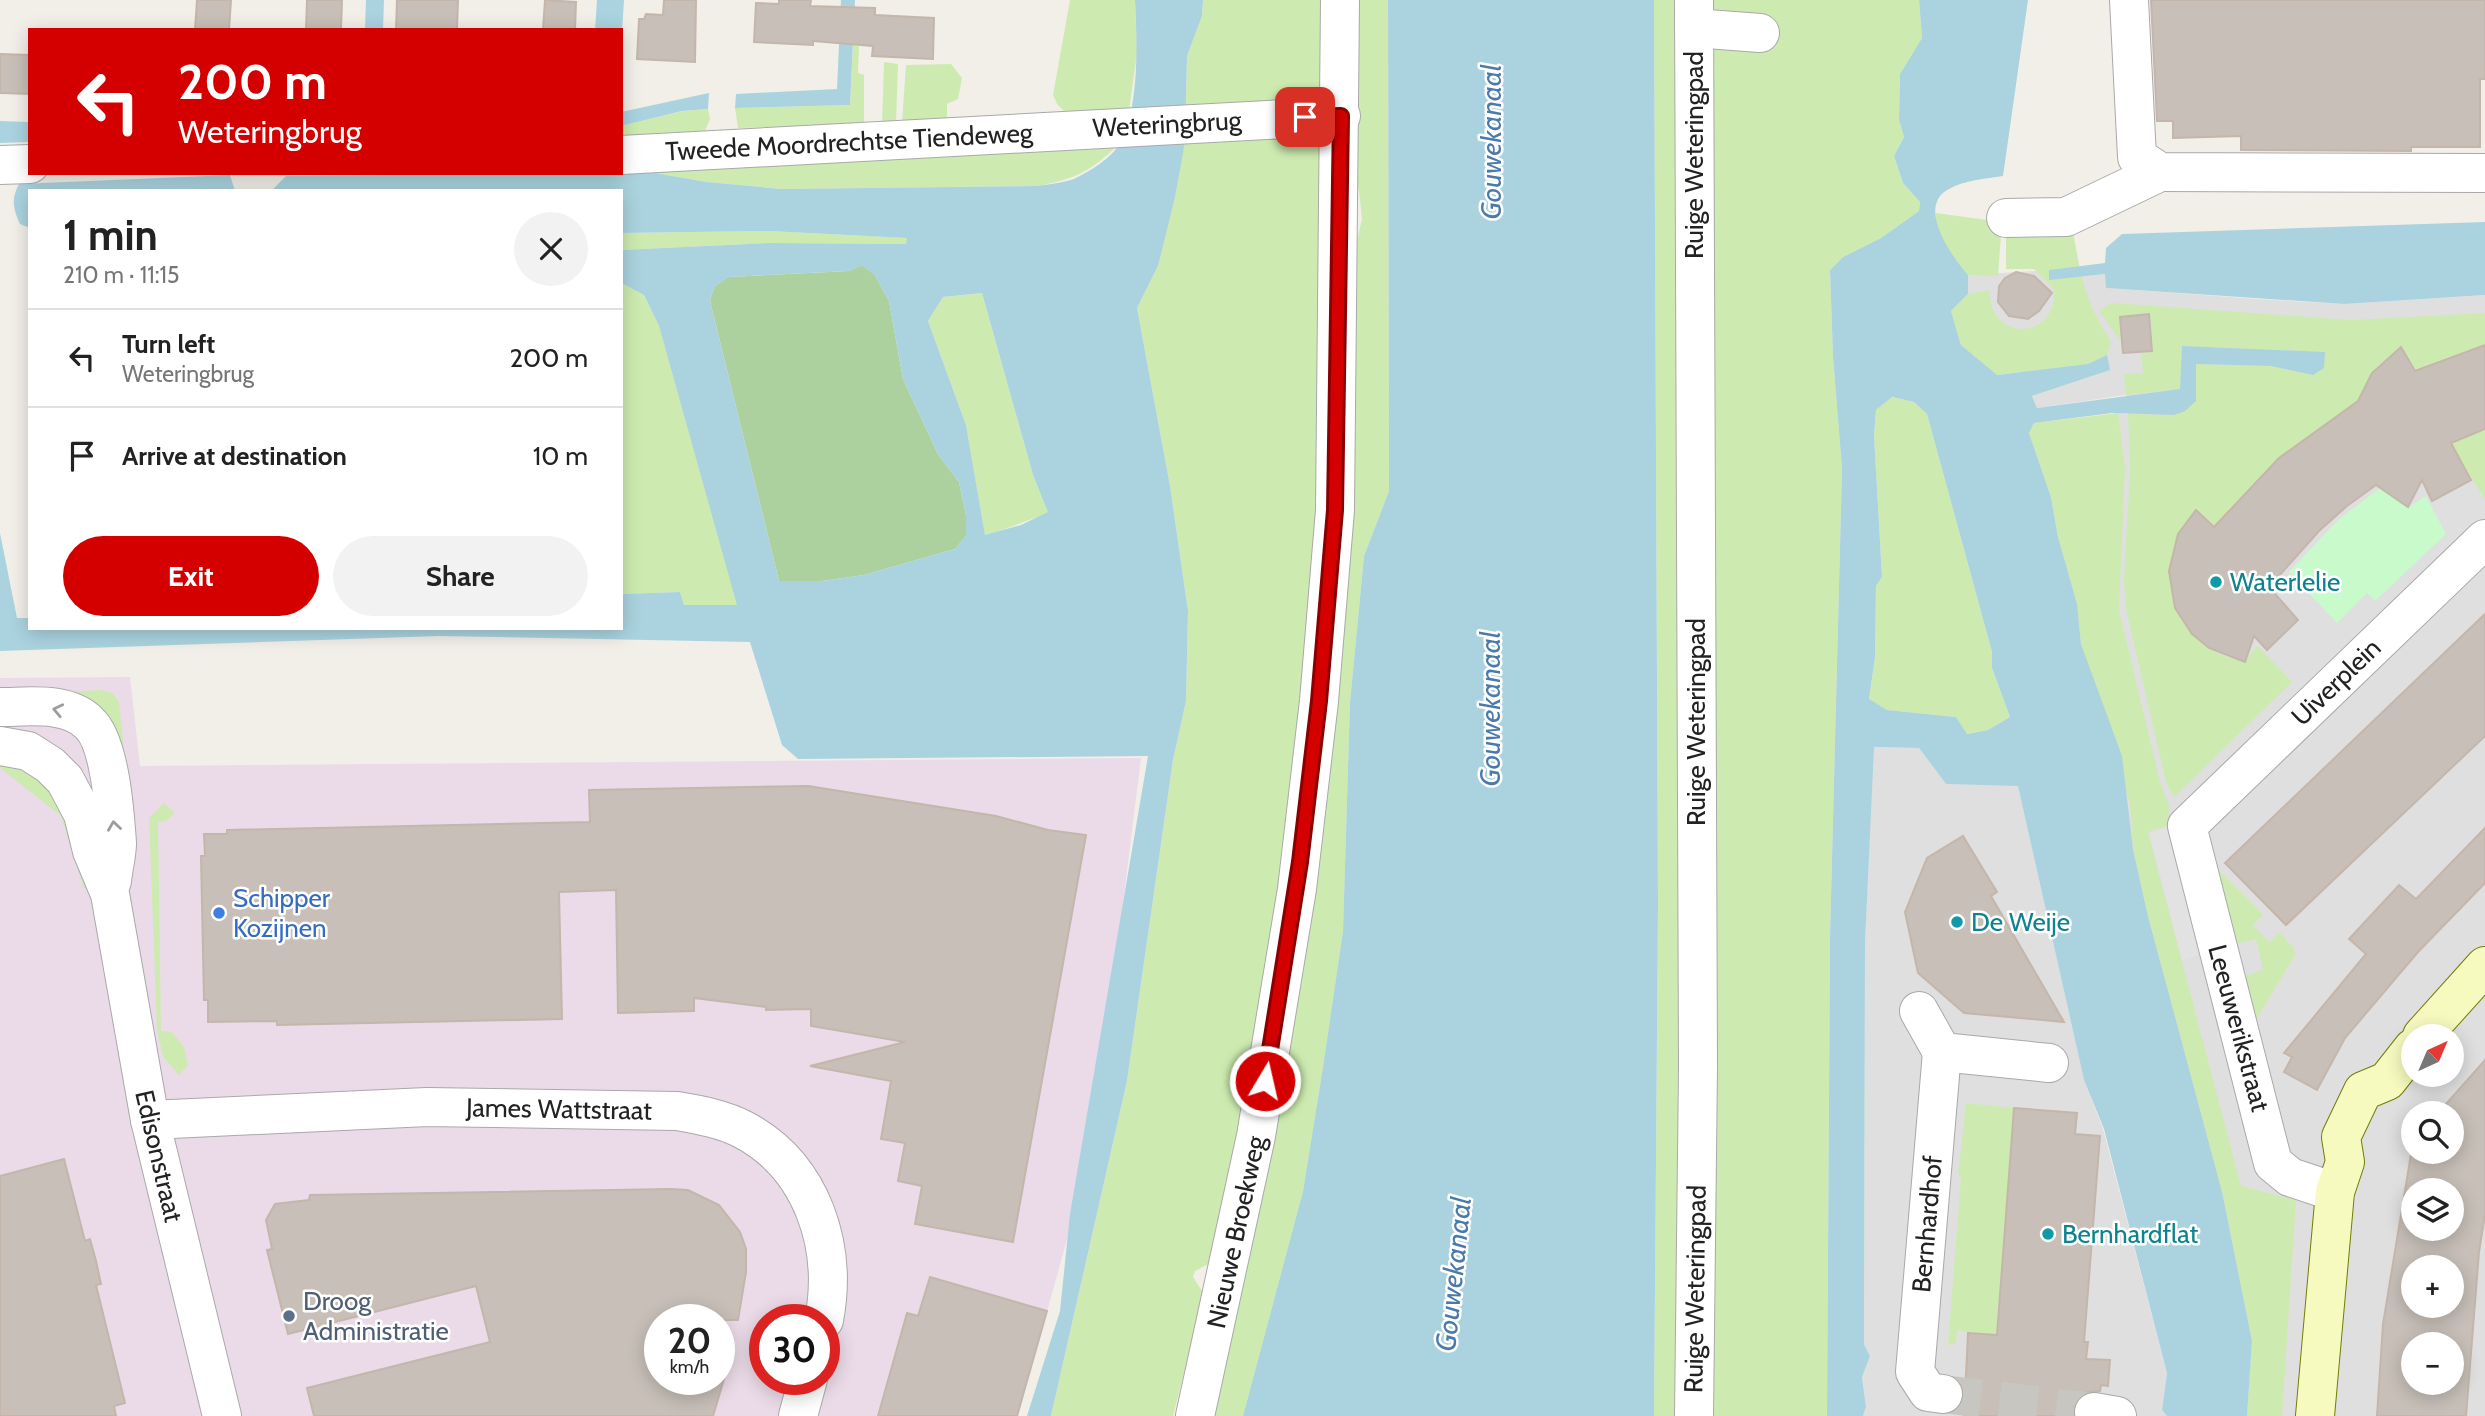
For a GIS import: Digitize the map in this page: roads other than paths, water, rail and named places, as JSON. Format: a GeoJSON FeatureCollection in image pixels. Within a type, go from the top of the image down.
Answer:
{"type":"FeatureCollection","features":[{"type":"Feature","properties":{"kind":"main road"},"geometry":{"type":"LineString","coordinates":[[2433,1024],[2485,966]]}},
{"type":"Feature","properties":{"kind":"main road"},"geometry":{"type":"LineString","coordinates":[[2315,1416],[2340,1177],[2361,1149],[2385,1106],[2387,1081],[2401,1063]]}},
{"type":"Feature","properties":{"kind":"street","name":"Nieuwe Broekweg"},"geometry":{"type":"LineString","coordinates":[[1195,1416],[1256,1136],[1297,889],[1319,701],[1335,510],[1323,116],[1340,0]]}},
{"type":"Feature","properties":{"kind":"street"},"geometry":{"type":"LineString","coordinates":[[2130,0],[2137,158],[2160,172]]}},
{"type":"Feature","properties":{"kind":"street","name":"Ruige Weteringpad"},"geometry":{"type":"LineString","coordinates":[[1694,1416],[1698,1067],[1694,14],[1760,33]]}},
{"type":"Feature","properties":{"kind":"street","name":"Weteringbrug"},"geometry":{"type":"LineString","coordinates":[[1076,129],[1323,116]]}},
{"type":"Feature","properties":{"kind":"street","name":"Tweede Moordrechtse Tiendeweg"},"geometry":{"type":"LineString","coordinates":[[623,155],[1076,129]]}},
{"type":"Feature","properties":{"kind":"street"},"geometry":{"type":"LineString","coordinates":[[0,165],[28,164]]}},
{"type":"Feature","properties":{"kind":"street"},"geometry":{"type":"LineString","coordinates":[[2006,218],[2066,217],[2160,172],[2485,173]]}},
{"type":"Feature","properties":{"kind":"street","name":"Uiverplein"},"geometry":{"type":"LineString","coordinates":[[2188,826],[2485,539]]}},
{"type":"Feature","properties":{"kind":"street","name":"Edisonstraat"},"geometry":{"type":"LineString","coordinates":[[0,708],[43,707],[66,710],[89,722],[103,743],[117,845],[110,894]]}},
{"type":"Feature","properties":{"kind":"street","name":"Edisonstraat"},"geometry":{"type":"LineString","coordinates":[[0,746],[29,751],[50,765],[65,780],[83,814],[92,851],[110,894],[149,1120],[222,1416]]}},
{"type":"Feature","properties":{"kind":"street","name":"Leeuwerikstraat"},"geometry":{"type":"LineString","coordinates":[[2188,826],[2273,1163],[2290,1177],[2340,1177]]}},
{"type":"Feature","properties":{"kind":"street"},"geometry":{"type":"LineString","coordinates":[[1919,1011],[1941,1052],[2049,1062]]}},
{"type":"Feature","properties":{"kind":"street","name":"Bernhardhof"},"geometry":{"type":"LineString","coordinates":[[1933,1401],[1915,1372],[1941,1052]]}},
{"type":"Feature","properties":{"kind":"street","name":"James Wattstraat"},"geometry":{"type":"LineString","coordinates":[[149,1120],[427,1107],[677,1111],[714,1118],[745,1130],[770,1149],[795,1176],[812,1203],[825,1235],[830,1268],[826,1304]]}},
{"type":"Feature","properties":{"kind":"street"},"geometry":{"type":"LineString","coordinates":[[798,1416],[804,1395]]}},
{"type":"Feature","properties":{"kind":"water"},"geometry":{"type":"Polygon","coordinates":[[[366,0],[384,0],[383,28],[365,28],[366,0]]]}},
{"type":"Feature","properties":{"kind":"water"},"geometry":{"type":"Polygon","coordinates":[[[597,0],[624,0],[622,28],[595,28],[597,0]]]}},
{"type":"Feature","properties":{"kind":"water"},"geometry":{"type":"Polygon","coordinates":[[[841,0],[855,0],[850,105],[735,108],[736,94],[837,89],[841,0]]]}},
{"type":"Feature","properties":{"kind":"water"},"geometry":{"type":"Polygon","coordinates":[[[1135,0],[1203,0],[1202,16],[1187,56],[1185,142],[1175,197],[1158,266],[1137,308],[1170,486],[1188,611],[1186,701],[1173,760],[1127,1081],[1051,1416],[1027,1416],[1060,1311],[1070,1214],[1148,756],[798,759],[782,745],[750,642],[439,636],[0,651],[0,533],[17,618],[28,618],[28,630],[623,630],[623,594],[680,592],[684,605],[737,605],[659,326],[644,295],[623,284],[623,250],[769,243],[906,244],[907,238],[769,231],[623,233],[623,189],[274,188],[286,176],[623,175],[623,172],[632,169],[707,182],[782,189],[1037,186],[1074,179],[1112,154],[1120,143],[1131,111],[1136,54],[1135,0]],[[862,266],[849,271],[729,277],[714,287],[710,301],[779,581],[822,581],[864,575],[955,549],[966,536],[966,515],[959,482],[938,454],[903,379],[889,301],[875,275],[862,266]],[[982,293],[943,297],[928,321],[966,425],[985,535],[1021,525],[1048,512],[1033,475],[982,293]]]}},
{"type":"Feature","properties":{"kind":"water","name":"Gouwekanaal"},"geometry":{"type":"Polygon","coordinates":[[[1388,0],[1654,0],[1658,905],[1654,1416],[1243,1416],[1303,1191],[1323,1067],[1343,931],[1350,702],[1364,556],[1389,491],[1388,0]]]}},
{"type":"Feature","properties":{"kind":"water"},"geometry":{"type":"Polygon","coordinates":[[[1919,0],[2028,0],[2003,176],[1975,180],[1949,189],[1939,197],[1936,219],[1946,245],[1968,275],[1968,294],[1951,311],[1961,345],[1997,375],[2088,364],[2107,355],[2110,370],[2032,396],[2037,408],[2180,389],[2182,346],[2325,352],[2324,368],[2313,375],[2271,366],[2196,364],[2196,401],[2185,411],[2174,415],[2112,413],[2034,423],[2029,433],[2051,497],[2058,537],[2077,604],[2081,644],[2122,756],[2133,849],[2148,916],[2222,1192],[2252,1341],[2247,1416],[2167,1416],[2162,1410],[2167,1373],[2104,1129],[2084,1080],[2018,786],[1946,784],[1919,748],[1874,747],[1865,943],[1864,1344],[1870,1356],[1862,1377],[1866,1407],[1863,1416],[1827,1416],[1830,936],[1842,469],[1833,357],[1830,270],[1843,257],[1881,238],[1919,211],[1920,202],[1903,183],[1894,156],[1904,137],[1899,120],[1900,74],[1922,38],[1919,0]],[[1892,397],[1876,410],[1874,435],[1882,577],[1876,586],[1875,657],[1869,699],[1887,710],[1956,717],[1967,734],[1988,730],[2010,717],[1992,668],[1992,652],[1927,414],[1914,402],[1892,397]]]}},
{"type":"Feature","properties":{"kind":"water"},"geometry":{"type":"Polygon","coordinates":[[[709,93],[708,109],[682,111],[623,126],[623,112],[709,93]]]}},
{"type":"Feature","properties":{"kind":"water"},"geometry":{"type":"Polygon","coordinates":[[[0,121],[28,122],[28,142],[0,143],[0,121]]]}},
{"type":"Feature","properties":{"kind":"water"},"geometry":{"type":"Polygon","coordinates":[[[230,175],[234,189],[28,189],[28,227],[20,224],[14,208],[19,184],[230,175]]]}},
{"type":"Feature","properties":{"kind":"water"},"geometry":{"type":"Polygon","coordinates":[[[2485,222],[2485,295],[2344,304],[2106,288],[2105,274],[2049,280],[2049,270],[2105,263],[2106,248],[2122,234],[2485,222]]]}},
{"type":"Feature","properties":{"kind":"tunnel"},"geometry":{"type":"LineString","coordinates":[[1943,1394],[2094,1412]]}},
{"type":"Feature","properties":{"kind":"place","name":"Waterlelie"},"geometry":{"type":"Point","coordinates":[2216,582]}},
{"type":"Feature","properties":{"kind":"place","name":"Schipper Kozijnen"},"geometry":{"type":"Point","coordinates":[219,913]}},
{"type":"Feature","properties":{"kind":"place","name":"De Weije"},"geometry":{"type":"Point","coordinates":[1957,922]}},
{"type":"Feature","properties":{"kind":"place","name":"Bernhardflat"},"geometry":{"type":"Point","coordinates":[2048,1234]}},
{"type":"Feature","properties":{"kind":"place","name":"Droog Administratie"},"geometry":{"type":"Point","coordinates":[289,1316]}}]}
